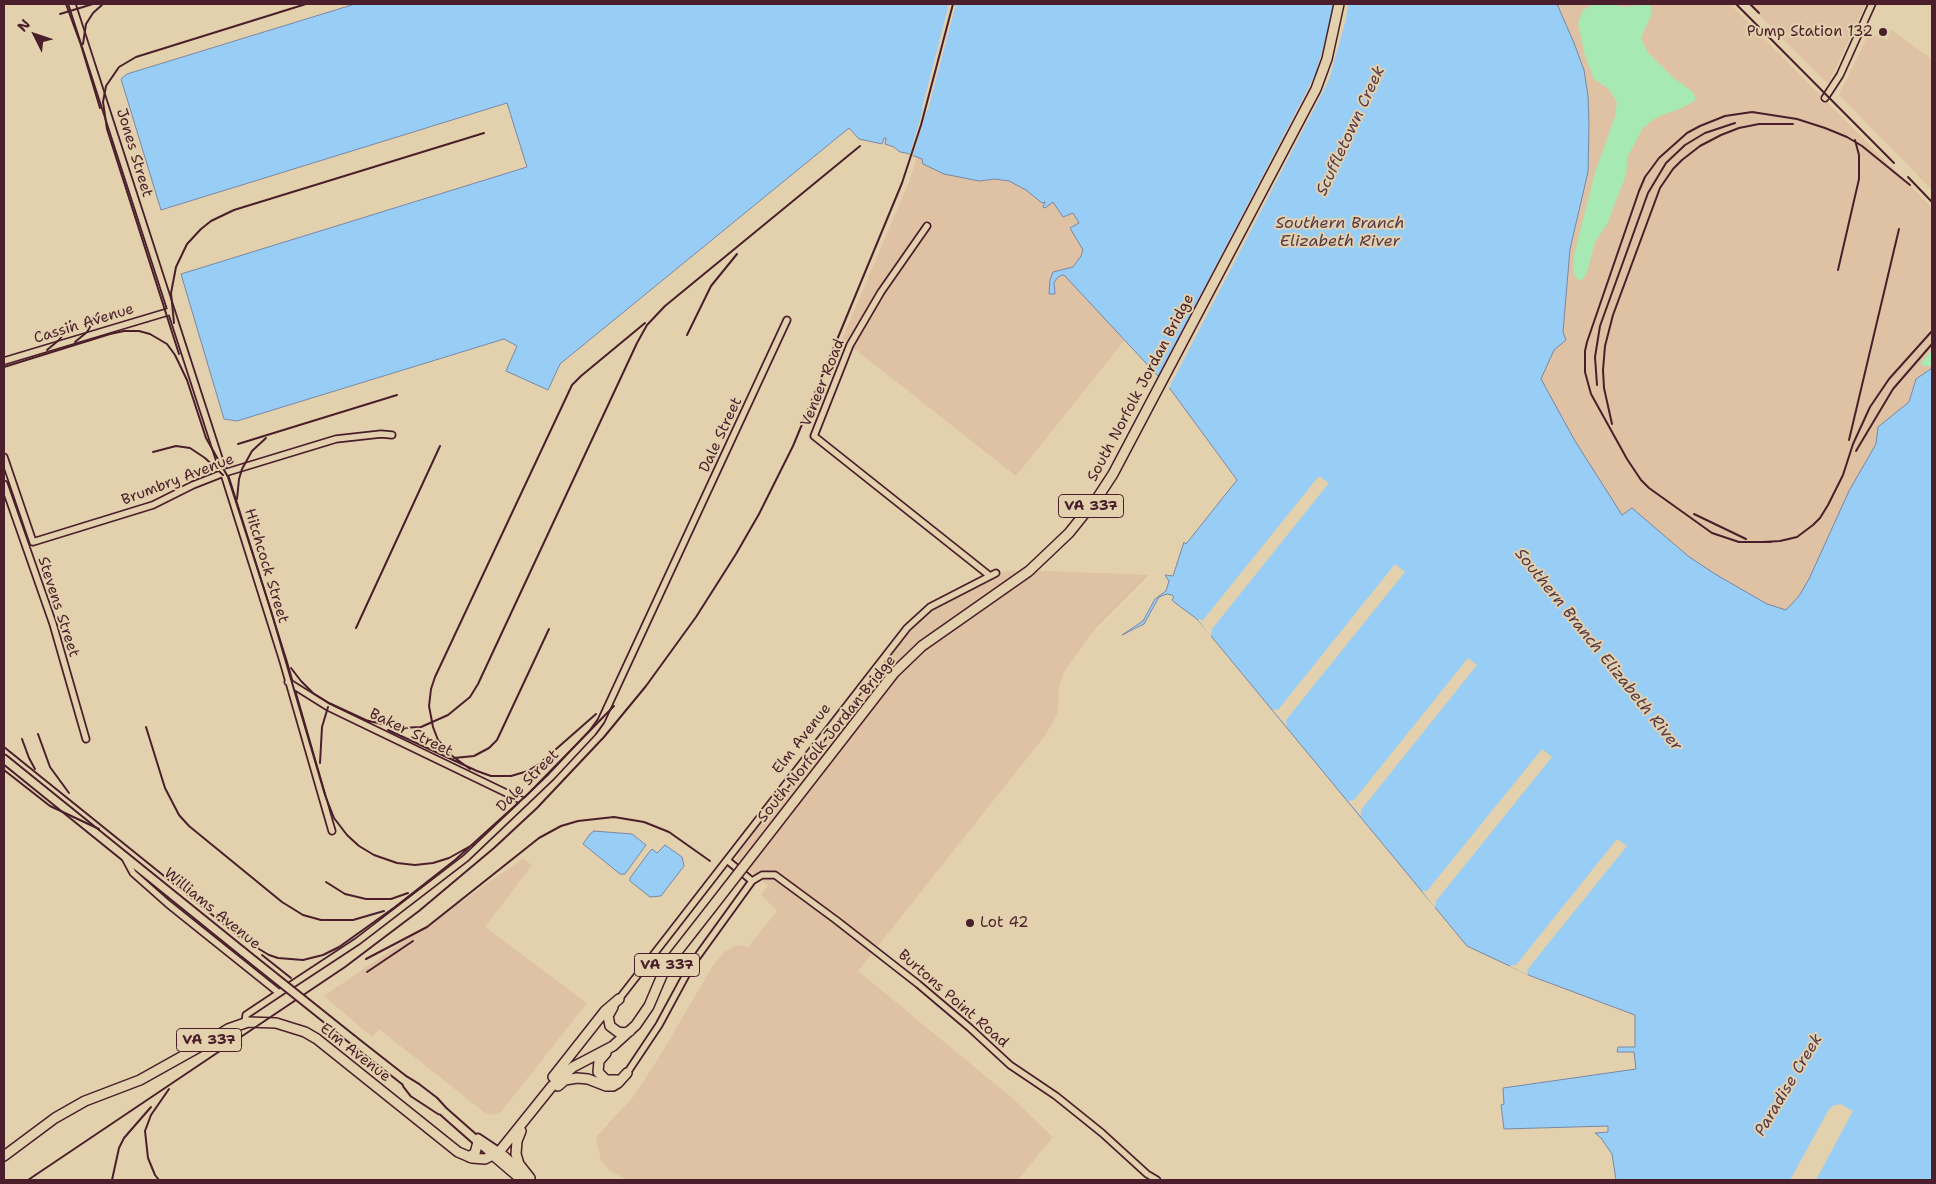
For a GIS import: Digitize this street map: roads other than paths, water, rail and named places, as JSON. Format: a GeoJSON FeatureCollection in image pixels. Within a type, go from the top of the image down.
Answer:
{"type":"FeatureCollection","features":[{"type":"Feature","properties":{"kind":"main road","name":"South Norfolk Jordan Bridge"},"geometry":{"type":"LineString","coordinates":[[634,1027],[649,1006],[659,980],[670,960],[894,673],[922,646],[1035,565],[1069,533],[1098,496],[1113,474],[1316,89],[1331,45],[1338,4]]}},
{"type":"Feature","properties":{"kind":"main road"},"geometry":{"type":"LineString","coordinates":[[619,999],[609,1012],[608,1024],[618,1032],[625,1033],[634,1027]]}},
{"type":"Feature","properties":{"kind":"main road"},"geometry":{"type":"LineString","coordinates":[[469,1157],[481,1159],[496,1154],[554,1084],[604,1011],[619,999]]}},
{"type":"Feature","properties":{"kind":"main road","name":"Elm Avenue"},"geometry":{"type":"LineString","coordinates":[[4,1156],[55,1118],[85,1101],[140,1080],[199,1048],[228,1029],[245,1023],[276,1023],[305,1032],[325,1045],[458,1152],[469,1157]]}},
{"type":"Feature","properties":{"kind":"main road","name":"VA 337"},"geometry":{"type":"LineString","coordinates":[[554,1084],[566,1072],[613,1046],[634,1027]]}},
{"type":"Feature","properties":{"kind":"main road"},"geometry":{"type":"LineString","coordinates":[[613,1046],[599,1061],[600,1075],[606,1080],[612,1081],[619,1079],[627,1073]]}},
{"type":"Feature","properties":{"kind":"main road"},"geometry":{"type":"LineString","coordinates":[[582,1063],[587,1074],[594,1081]]}},
{"type":"Feature","properties":{"kind":"main road"},"geometry":{"type":"LineString","coordinates":[[535,1108],[554,1084],[574,1078],[584,1078],[606,1086],[613,1086],[627,1073]]}},
{"type":"Feature","properties":{"kind":"main road"},"geometry":{"type":"LineString","coordinates":[[526,1119],[517,1137],[516,1150],[519,1164],[528,1180]]}},
{"type":"Feature","properties":{"kind":"main road"},"geometry":{"type":"LineString","coordinates":[[469,1157],[475,1153],[478,1142]]}},
{"type":"Feature","properties":{"kind":"main road"},"geometry":{"type":"LineString","coordinates":[[496,1154],[528,1180]]}},
{"type":"Feature","properties":{"kind":"street","name":"Jones Street"},"geometry":{"type":"LineString","coordinates":[[72,4],[171,311]]}},
{"type":"Feature","properties":{"kind":"street"},"geometry":{"type":"LineString","coordinates":[[1824,98],[1840,75],[1872,4]]}},
{"type":"Feature","properties":{"kind":"street","name":"Veneer Road"},"geometry":{"type":"LineString","coordinates":[[927,226],[881,292],[850,346],[814,436],[990,576]]}},
{"type":"Feature","properties":{"kind":"street","name":"Cassin Avenue"},"geometry":{"type":"LineString","coordinates":[[4,361],[171,311]]}},
{"type":"Feature","properties":{"kind":"street","name":"Hitchcock Street"},"geometry":{"type":"LineString","coordinates":[[171,311],[224,473],[332,831]]}},
{"type":"Feature","properties":{"kind":"street","name":"Dale Street"},"geometry":{"type":"LineString","coordinates":[[245,1023],[246,1015],[358,941],[466,858],[526,802],[583,743],[601,721],[787,320]]}},
{"type":"Feature","properties":{"kind":"street","name":"Brumbry Avenue"},"geometry":{"type":"LineString","coordinates":[[32,542],[153,505],[192,485],[224,473],[336,439],[381,434],[392,435]]}},
{"type":"Feature","properties":{"kind":"street","name":"Stevens Street"},"geometry":{"type":"LineString","coordinates":[[4,457],[32,542]]}},
{"type":"Feature","properties":{"kind":"street","name":"Stevens Street"},"geometry":{"type":"LineString","coordinates":[[4,484],[53,624],[86,739]]}},
{"type":"Feature","properties":{"kind":"street","name":"Elm Avenue"},"geometry":{"type":"LineString","coordinates":[[619,999],[797,767],[907,628],[930,607],[996,573]]}},
{"type":"Feature","properties":{"kind":"street","name":"Baker Street"},"geometry":{"type":"LineString","coordinates":[[288,682],[328,707],[526,802]]}},
{"type":"Feature","properties":{"kind":"street","name":"Williams Avenue"},"geometry":{"type":"LineString","coordinates":[[4,760],[353,1040],[434,1101],[444,1112],[496,1154]]}},
{"type":"Feature","properties":{"kind":"street"},"geometry":{"type":"LineString","coordinates":[[124,856],[133,873],[168,904],[278,993]]}},
{"type":"Feature","properties":{"kind":"street"},"geometry":{"type":"LineString","coordinates":[[627,1073],[659,1025],[692,964],[752,881],[727,860]]}},
{"type":"Feature","properties":{"kind":"street","name":"Burtons Point Road"},"geometry":{"type":"LineString","coordinates":[[752,881],[762,875],[775,875],[836,920],[926,990],[1005,1061],[1056,1096],[1156,1180]]}},
{"type":"Feature","properties":{"kind":"street","name":"Williams Avenue"},"geometry":{"type":"LineString","coordinates":[[471,1134],[478,1142],[496,1154]]}},
{"type":"Feature","properties":{"kind":"water","name":"Southern Branch Elizabeth River"},"geometry":{"type":"Polygon","coordinates":[[[355,4],[1557,4],[1584,70],[1588,96],[1588,172],[1570,249],[1563,332],[1566,340],[1554,350],[1541,379],[1575,441],[1622,515],[1632,508],[1688,556],[1715,574],[1767,604],[1786,610],[1799,596],[1809,579],[1849,491],[1876,444],[1878,427],[1909,402],[1916,379],[1932,368],[1932,1180],[1616,1180],[1612,1154],[1601,1138],[1595,1133],[1608,1132],[1608,1126],[1504,1129],[1501,1105],[1504,1104],[1503,1088],[1636,1069],[1634,1052],[1617,1052],[1618,1047],[1635,1047],[1635,1015],[1531,976],[1467,946],[1197,619],[1174,602],[1172,595],[1167,594],[1159,597],[1144,624],[1122,635],[1143,621],[1155,599],[1166,591],[1169,581],[1165,575],[1173,576],[1184,542],[1186,544],[1237,480],[1171,390],[1064,275],[1057,278],[1054,283],[1055,294],[1049,294],[1050,280],[1053,272],[1073,267],[1081,256],[1083,250],[1070,228],[1079,223],[1073,213],[1063,217],[1053,202],[1045,208],[1043,207],[1045,202],[1042,203],[1026,190],[1009,181],[995,179],[979,181],[944,174],[923,164],[922,159],[900,152],[894,147],[885,144],[886,138],[884,138],[882,144],[859,139],[849,128],[560,364],[548,390],[506,371],[517,346],[504,339],[237,421],[224,419],[181,274],[527,167],[507,103],[161,210],[121,79],[127,74],[355,4]]]}},
{"type":"Feature","properties":{"kind":"water"},"geometry":{"type":"Polygon","coordinates":[[[594,831],[632,834],[646,845],[625,874],[620,874],[583,844],[594,831]]]}},
{"type":"Feature","properties":{"kind":"water"},"geometry":{"type":"Polygon","coordinates":[[[665,845],[682,857],[684,866],[661,896],[650,897],[630,881],[630,878],[652,849],[657,853],[665,845]]]}},
{"type":"Feature","properties":{"kind":"railway"},"geometry":{"type":"LineString","coordinates":[[66,4],[81,45],[100,108]]}},
{"type":"Feature","properties":{"kind":"railway"},"geometry":{"type":"LineString","coordinates":[[60,14],[93,4]]}},
{"type":"Feature","properties":{"kind":"railway"},"geometry":{"type":"LineString","coordinates":[[83,44],[86,24],[93,13],[103,4]]}},
{"type":"Feature","properties":{"kind":"railway"},"geometry":{"type":"LineString","coordinates":[[179,354],[107,129],[103,102],[106,86],[119,67],[136,57],[306,4]]}},
{"type":"Feature","properties":{"kind":"railway"},"geometry":{"type":"LineString","coordinates":[[28,1180],[345,967],[419,911],[494,848],[537,808],[604,737],[646,686],[696,617],[736,554],[759,514],[793,446],[902,183],[921,125],[953,4]]}},
{"type":"Feature","properties":{"kind":"railway"},"geometry":{"type":"LineString","coordinates":[[1736,4],[1894,163]]}},
{"type":"Feature","properties":{"kind":"railway"},"geometry":{"type":"LineString","coordinates":[[1750,4],[1759,13]]}},
{"type":"Feature","properties":{"kind":"railway"},"geometry":{"type":"LineString","coordinates":[[1771,542],[1739,542],[1712,533],[1649,488],[1641,480],[1627,459],[1591,394],[1585,372],[1587,342],[1639,191],[1645,177],[1659,158],[1687,133],[1725,116],[1752,112],[1797,119],[1847,137],[1862,146],[1910,185]]}},
{"type":"Feature","properties":{"kind":"railway"},"geometry":{"type":"LineString","coordinates":[[1597,385],[1595,357],[1600,326],[1648,193],[1666,163],[1685,145],[1705,133],[1735,123]]}},
{"type":"Feature","properties":{"kind":"railway"},"geometry":{"type":"LineString","coordinates":[[1612,424],[1604,388],[1605,346],[1613,315],[1660,188],[1673,169],[1682,160],[1700,146],[1721,135],[1739,128],[1759,124],[1793,124]]}},
{"type":"Feature","properties":{"kind":"railway"},"geometry":{"type":"LineString","coordinates":[[174,323],[171,293],[176,267],[187,244],[211,221],[234,210],[484,133]]}},
{"type":"Feature","properties":{"kind":"railway"},"geometry":{"type":"LineString","coordinates":[[1838,270],[1859,179],[1859,155],[1855,140]]}},
{"type":"Feature","properties":{"kind":"railway"},"geometry":{"type":"LineString","coordinates":[[365,720],[399,728],[421,727],[448,715],[470,697],[478,684],[647,325],[665,306],[860,146]]}},
{"type":"Feature","properties":{"kind":"railway"},"geometry":{"type":"LineString","coordinates":[[1908,177],[1932,202]]}},
{"type":"Feature","properties":{"kind":"railway"},"geometry":{"type":"LineString","coordinates":[[1849,440],[1899,229]]}},
{"type":"Feature","properties":{"kind":"railway"},"geometry":{"type":"LineString","coordinates":[[687,335],[711,286],[737,254]]}},
{"type":"Feature","properties":{"kind":"railway"},"geometry":{"type":"LineString","coordinates":[[75,342],[87,332],[98,313]]}},
{"type":"Feature","properties":{"kind":"railway"},"geometry":{"type":"LineString","coordinates":[[47,350],[67,330],[70,321]]}},
{"type":"Feature","properties":{"kind":"railway"},"geometry":{"type":"LineString","coordinates":[[470,769],[451,755],[438,740],[433,727],[429,706],[435,677],[572,385],[645,323]]}},
{"type":"Feature","properties":{"kind":"railway"},"geometry":{"type":"LineString","coordinates":[[4,367],[124,331],[139,331],[150,334],[167,344],[175,355],[187,380],[206,438],[228,477],[271,611],[325,795],[334,818],[347,835],[359,846],[374,855],[397,863],[415,865],[433,863],[449,858],[474,844]]}},
{"type":"Feature","properties":{"kind":"railway"},"geometry":{"type":"LineString","coordinates":[[1763,542],[1797,537],[1820,518],[1843,475],[1853,444],[1870,407],[1889,379],[1932,331]]}},
{"type":"Feature","properties":{"kind":"railway"},"geometry":{"type":"LineString","coordinates":[[1856,451],[1893,389],[1932,344]]}},
{"type":"Feature","properties":{"kind":"railway"},"geometry":{"type":"LineString","coordinates":[[238,444],[397,395]]}},
{"type":"Feature","properties":{"kind":"railway"},"geometry":{"type":"LineString","coordinates":[[237,499],[242,469],[252,451],[266,438]]}},
{"type":"Feature","properties":{"kind":"railway"},"geometry":{"type":"LineString","coordinates":[[153,452],[176,446],[190,448],[205,458],[223,475]]}},
{"type":"Feature","properties":{"kind":"railway"},"geometry":{"type":"LineString","coordinates":[[356,628],[440,446]]}},
{"type":"Feature","properties":{"kind":"railway"},"geometry":{"type":"LineString","coordinates":[[1694,514],[1746,539]]}},
{"type":"Feature","properties":{"kind":"railway"},"geometry":{"type":"LineString","coordinates":[[454,758],[474,756],[489,748],[497,740],[549,629]]}},
{"type":"Feature","properties":{"kind":"railway"},"geometry":{"type":"LineString","coordinates":[[291,668],[313,693],[329,703],[370,722]]}},
{"type":"Feature","properties":{"kind":"railway"},"geometry":{"type":"LineString","coordinates":[[4,747],[241,938],[269,955],[278,958],[303,960],[323,955],[339,947],[395,907],[455,860],[528,794],[614,706]]}},
{"type":"Feature","properties":{"kind":"railway"},"geometry":{"type":"LineString","coordinates":[[320,763],[322,727],[328,707]]}},
{"type":"Feature","properties":{"kind":"railway"},"geometry":{"type":"LineString","coordinates":[[388,730],[477,771],[491,776],[511,776],[528,771],[539,764],[596,714]]}},
{"type":"Feature","properties":{"kind":"railway"},"geometry":{"type":"LineString","coordinates":[[146,727],[165,788],[179,815],[189,826],[282,902],[303,915],[321,920],[353,920],[384,911]]}},
{"type":"Feature","properties":{"kind":"railway"},"geometry":{"type":"LineString","coordinates":[[38,734],[50,767],[69,793]]}},
{"type":"Feature","properties":{"kind":"railway"},"geometry":{"type":"LineString","coordinates":[[22,739],[35,769]]}},
{"type":"Feature","properties":{"kind":"railway"},"geometry":{"type":"LineString","coordinates":[[4,770],[50,806],[99,829]]}},
{"type":"Feature","properties":{"kind":"railway"},"geometry":{"type":"LineString","coordinates":[[366,959],[427,927],[539,838],[561,826],[578,821],[614,817],[644,822],[669,832],[710,861]]}},
{"type":"Feature","properties":{"kind":"railway"},"geometry":{"type":"LineString","coordinates":[[326,882],[345,894],[366,899],[391,899],[408,893]]}},
{"type":"Feature","properties":{"kind":"railway"},"geometry":{"type":"LineString","coordinates":[[367,972],[413,941]]}},
{"type":"Feature","properties":{"kind":"railway"},"geometry":{"type":"LineString","coordinates":[[262,955],[291,978]]}},
{"type":"Feature","properties":{"kind":"railway"},"geometry":{"type":"LineString","coordinates":[[159,1180],[148,1158],[145,1131],[151,1115],[169,1089]]}},
{"type":"Feature","properties":{"kind":"railway"},"geometry":{"type":"LineString","coordinates":[[112,1180],[119,1148],[124,1138],[151,1107]]}},
{"type":"Feature","properties":{"kind":"place","name":"Pump Station 132"},"geometry":{"type":"Point","coordinates":[1883,32]}},
{"type":"Feature","properties":{"kind":"place","name":"Lot 42"},"geometry":{"type":"Point","coordinates":[970,923]}},
{"type":"Feature","properties":{"kind":"water label","name":"Scuffletown Creek"},"geometry":{"type":"Point","coordinates":[1351,131]}},
{"type":"Feature","properties":{"kind":"water label","name":"Paradise Creek"},"geometry":{"type":"Point","coordinates":[1789,1085]}}]}
